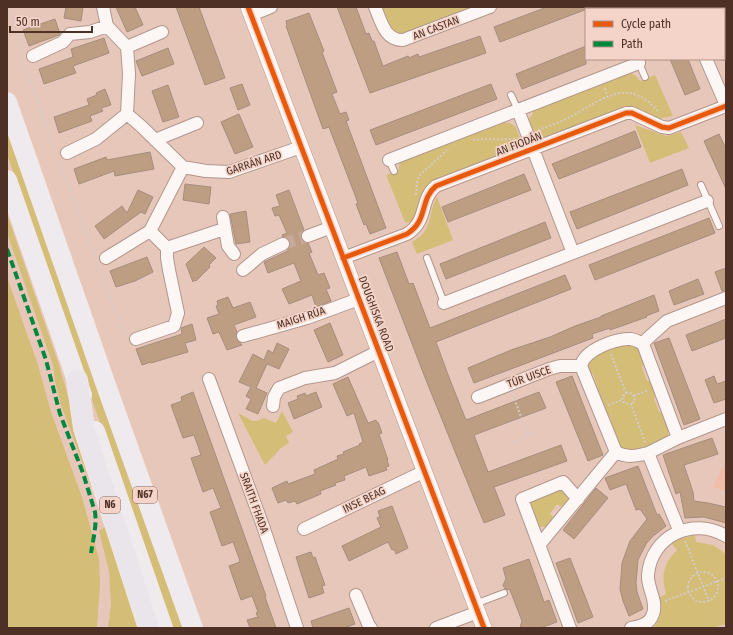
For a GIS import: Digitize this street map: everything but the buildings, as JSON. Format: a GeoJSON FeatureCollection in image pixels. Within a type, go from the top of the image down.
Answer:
{"type":"FeatureCollection","features":[{"type":"Feature","properties":{"kind":"highway","name":"N6"},"geometry":{"type":"LineString","coordinates":[[76,380],[84,428],[149,628]]}},
{"type":"Feature","properties":{"kind":"main road","name":"N67"},"geometry":{"type":"LineString","coordinates":[[7,102],[193,628]]}},
{"type":"Feature","properties":{"kind":"main road","name":"N67"},"geometry":{"type":"LineString","coordinates":[[7,180],[164,628]]}},
{"type":"Feature","properties":{"kind":"street"},"geometry":{"type":"LineString","coordinates":[[66,153],[96,139],[127,114],[129,74],[127,47],[107,26],[104,7]]}},
{"type":"Feature","properties":{"kind":"street"},"geometry":{"type":"LineString","coordinates":[[249,11],[271,7]]}},
{"type":"Feature","properties":{"kind":"street","name":"AN CASTAN"},"geometry":{"type":"LineString","coordinates":[[375,7],[385,31],[389,36],[399,41],[490,7]]}},
{"type":"Feature","properties":{"kind":"street","name":"DOUGHISKA ROAD"},"geometry":{"type":"LineString","coordinates":[[249,11],[484,628]]}},
{"type":"Feature","properties":{"kind":"street"},"geometry":{"type":"LineString","coordinates":[[27,59],[64,42],[70,34],[90,32],[107,26]]}},
{"type":"Feature","properties":{"kind":"street"},"geometry":{"type":"LineString","coordinates":[[127,47],[162,32]]}},
{"type":"Feature","properties":{"kind":"street","name":"AN FIODÁN"},"geometry":{"type":"LineString","coordinates":[[343,258],[407,234],[413,230],[418,225],[422,217],[431,191],[436,186],[626,113],[632,113],[662,127],[669,128],[726,106],[706,60]]}},
{"type":"Feature","properties":{"kind":"street"},"geometry":{"type":"LineString","coordinates":[[391,165],[518,110],[639,63]]}},
{"type":"Feature","properties":{"kind":"street","name":"AN FIODÁN"},"geometry":{"type":"LineString","coordinates":[[518,110],[573,252]]}},
{"type":"Feature","properties":{"kind":"street"},"geometry":{"type":"LineString","coordinates":[[99,259],[150,231],[183,167],[127,114]]}},
{"type":"Feature","properties":{"kind":"street"},"geometry":{"type":"LineString","coordinates":[[155,140],[197,123]]}},
{"type":"Feature","properties":{"kind":"street","name":"GARRÁN ARD"},"geometry":{"type":"LineString","coordinates":[[183,167],[206,172],[229,172],[302,147]]}},
{"type":"Feature","properties":{"kind":"street"},"geometry":{"type":"LineString","coordinates":[[444,303],[708,201]]}},
{"type":"Feature","properties":{"kind":"street"},"geometry":{"type":"LineString","coordinates":[[168,248],[224,223],[228,246],[234,254]]}},
{"type":"Feature","properties":{"kind":"street"},"geometry":{"type":"LineString","coordinates":[[308,236],[332,227]]}},
{"type":"Feature","properties":{"kind":"street"},"geometry":{"type":"LineString","coordinates":[[150,231],[168,248]]}},
{"type":"Feature","properties":{"kind":"street"},"geometry":{"type":"LineString","coordinates":[[243,270],[262,254],[283,244]]}},
{"type":"Feature","properties":{"kind":"street"},"geometry":{"type":"LineString","coordinates":[[136,339],[174,326],[177,320],[178,314],[167,258],[168,248]]}},
{"type":"Feature","properties":{"kind":"street"},"geometry":{"type":"LineString","coordinates":[[643,344],[667,321],[726,298]]}},
{"type":"Feature","properties":{"kind":"street","name":"MAIGH RÚA"},"geometry":{"type":"LineString","coordinates":[[243,336],[307,318],[359,299]]}},
{"type":"Feature","properties":{"kind":"street"},"geometry":{"type":"LineString","coordinates":[[678,438],[643,344],[636,340],[621,340],[594,350],[587,355],[582,361],[581,366],[616,452],[622,455],[639,456],[647,448],[678,438],[726,419]]}},
{"type":"Feature","properties":{"kind":"street"},"geometry":{"type":"LineString","coordinates":[[273,406],[274,397],[279,388],[305,378],[336,372],[379,351]]}},
{"type":"Feature","properties":{"kind":"street","name":"TÚR UISCE"},"geometry":{"type":"LineString","coordinates":[[478,397],[549,369],[560,366],[581,366]]}},
{"type":"Feature","properties":{"kind":"street","name":"SRAITH FHADA"},"geometry":{"type":"LineString","coordinates":[[209,379],[298,628]]}},
{"type":"Feature","properties":{"kind":"street"},"geometry":{"type":"LineString","coordinates":[[647,448],[680,530]]}},
{"type":"Feature","properties":{"kind":"street"},"geometry":{"type":"LineString","coordinates":[[540,544],[616,452]]}},
{"type":"Feature","properties":{"kind":"street","name":"INSE BEAG"},"geometry":{"type":"LineString","coordinates":[[304,529],[425,471]]}},
{"type":"Feature","properties":{"kind":"street"},"geometry":{"type":"LineString","coordinates":[[570,628],[522,499],[567,481],[578,498]]}},
{"type":"Feature","properties":{"kind":"street"},"geometry":{"type":"LineString","coordinates":[[631,628],[644,625],[650,621],[653,615],[654,605],[648,576],[650,565],[656,551],[669,536],[680,530],[701,528],[713,530],[726,536]]}},
{"type":"Feature","properties":{"kind":"street"},"geometry":{"type":"LineString","coordinates":[[356,595],[371,628]]}},
{"type":"Feature","properties":{"kind":"street"},"geometry":{"type":"LineString","coordinates":[[436,628],[477,608]]}},
{"type":"Feature","properties":{"kind":"lane"},"geometry":{"type":"LineString","coordinates":[[639,63],[645,77]]}},
{"type":"Feature","properties":{"kind":"lane"},"geometry":{"type":"LineString","coordinates":[[511,95],[518,110]]}},
{"type":"Feature","properties":{"kind":"lane"},"geometry":{"type":"LineString","coordinates":[[701,185],[719,226]]}},
{"type":"Feature","properties":{"kind":"lane"},"geometry":{"type":"LineString","coordinates":[[427,258],[444,303]]}},
{"type":"Feature","properties":{"kind":"lane"},"geometry":{"type":"LineString","coordinates":[[477,608],[504,593]]}},
{"type":"Feature","properties":{"kind":"path"},"geometry":{"type":"LineString","coordinates":[[10,7],[60,164],[99,259],[125,338],[129,341],[136,339]]}},
{"type":"Feature","properties":{"kind":"path"},"geometry":{"type":"LineString","coordinates":[[606,356],[611,354],[626,393]]}},
{"type":"Feature","properties":{"kind":"path"},"geometry":{"type":"LineString","coordinates":[[509,384],[528,436]]}},
{"type":"Feature","properties":{"kind":"path"},"geometry":{"type":"LineString","coordinates":[[634,396],[650,390],[648,384]]}},
{"type":"Feature","properties":{"kind":"path"},"geometry":{"type":"LineString","coordinates":[[626,393],[630,392],[634,396],[635,401],[631,404]]}},
{"type":"Feature","properties":{"kind":"path"},"geometry":{"type":"LineString","coordinates":[[626,393],[622,397],[622,400],[624,403],[631,404]]}},
{"type":"Feature","properties":{"kind":"path"},"geometry":{"type":"LineString","coordinates":[[604,400],[606,406]]}},
{"type":"Feature","properties":{"kind":"path"},"geometry":{"type":"LineString","coordinates":[[631,404],[647,448]]}},
{"type":"Feature","properties":{"kind":"path"},"geometry":{"type":"LineString","coordinates":[[511,443],[536,433]]}},
{"type":"Feature","properties":{"kind":"path"},"geometry":{"type":"LineString","coordinates":[[680,530],[708,601]]}},
{"type":"Feature","properties":{"kind":"path"},"geometry":{"type":"LineString","coordinates":[[697,573],[707,573],[717,582],[716,595],[708,601],[697,601],[688,593],[687,588],[690,579],[697,573]]}},
{"type":"Feature","properties":{"kind":"path"},"geometry":{"type":"LineString","coordinates":[[654,605],[726,579]]}},
{"type":"Feature","properties":{"kind":"path"},"geometry":{"type":"LineString","coordinates":[[721,628],[726,626]]}},
{"type":"Feature","properties":{"kind":"shaded area"},"geometry":{"type":"Polygon","coordinates":[[[380,7],[478,7],[404,36],[393,33],[380,7]]]}},
{"type":"Feature","properties":{"kind":"shaded area"},"geometry":{"type":"Polygon","coordinates":[[[630,73],[636,76],[640,81],[655,75],[673,116],[658,119],[638,109],[626,106],[543,139],[542,137],[538,137],[533,134],[529,121],[533,114],[532,111],[630,73]]]}},
{"type":"Feature","properties":{"kind":"shaded area"},"geometry":{"type":"Polygon","coordinates":[[[7,118],[185,628],[171,628],[7,154],[7,118]]]}},
{"type":"Feature","properties":{"kind":"shaded area"},"geometry":{"type":"Polygon","coordinates":[[[505,121],[506,123],[510,123],[515,126],[521,140],[520,144],[516,146],[517,149],[432,181],[424,189],[413,223],[405,222],[386,175],[398,171],[400,162],[505,121]]]}},
{"type":"Feature","properties":{"kind":"shaded area"},"geometry":{"type":"Polygon","coordinates":[[[635,125],[666,136],[681,132],[689,148],[650,163],[635,125]]]}},
{"type":"Feature","properties":{"kind":"shaded area"},"geometry":{"type":"Polygon","coordinates":[[[437,197],[453,240],[417,254],[412,242],[424,233],[437,197]]]}},
{"type":"Feature","properties":{"kind":"shaded area"},"geometry":{"type":"Polygon","coordinates":[[[7,214],[59,365],[75,420],[144,628],[108,628],[111,604],[109,571],[99,531],[106,526],[61,405],[53,365],[7,233],[7,214]]]}},
{"type":"Feature","properties":{"kind":"shaded area"},"geometry":{"type":"Polygon","coordinates":[[[7,277],[38,365],[51,412],[82,497],[99,559],[100,585],[97,628],[7,628],[7,277]]]}},
{"type":"Feature","properties":{"kind":"shaded area"},"geometry":{"type":"Polygon","coordinates":[[[622,343],[635,345],[639,350],[645,361],[642,367],[647,381],[652,381],[657,394],[654,398],[659,412],[665,414],[669,427],[668,435],[663,441],[640,451],[620,452],[610,434],[614,430],[609,415],[604,414],[599,402],[601,398],[593,374],[588,374],[586,362],[592,356],[622,343]]]}},
{"type":"Feature","properties":{"kind":"shaded area"},"geometry":{"type":"Polygon","coordinates":[[[282,411],[293,432],[286,436],[289,443],[281,448],[265,465],[238,413],[253,421],[264,418],[276,423],[282,411]]]}},
{"type":"Feature","properties":{"kind":"shaded area"},"geometry":{"type":"Polygon","coordinates":[[[726,461],[726,491],[713,487],[726,461]]]}},
{"type":"Feature","properties":{"kind":"shaded area"},"geometry":{"type":"Polygon","coordinates":[[[561,489],[568,494],[569,499],[564,509],[557,504],[550,514],[556,519],[549,526],[537,526],[529,507],[531,500],[561,489]]]}},
{"type":"Feature","properties":{"kind":"shaded area"},"geometry":{"type":"Polygon","coordinates":[[[695,535],[696,542],[713,545],[726,554],[726,624],[712,628],[653,628],[658,621],[661,610],[658,598],[666,594],[664,570],[672,555],[677,550],[672,544],[679,539],[695,535]]]}},
{"type":"Feature","properties":{"kind":"tunnel"},"geometry":{"type":"LineString","coordinates":[[283,244],[308,236]]}},
{"type":"Feature","properties":{"kind":"marked path"},"geometry":{"type":"LineString","coordinates":[[7,249],[46,360],[60,414],[83,473],[95,512],[95,527],[91,553]]}},
{"type":"Feature","properties":{"kind":"cycle path"},"geometry":{"type":"LineString","coordinates":[[248,7],[484,628]]}},
{"type":"Feature","properties":{"kind":"cycle path"},"geometry":{"type":"LineString","coordinates":[[343,258],[407,234],[418,223],[427,197],[436,186],[626,113],[632,113],[662,127],[669,128],[726,106]]}}]}
